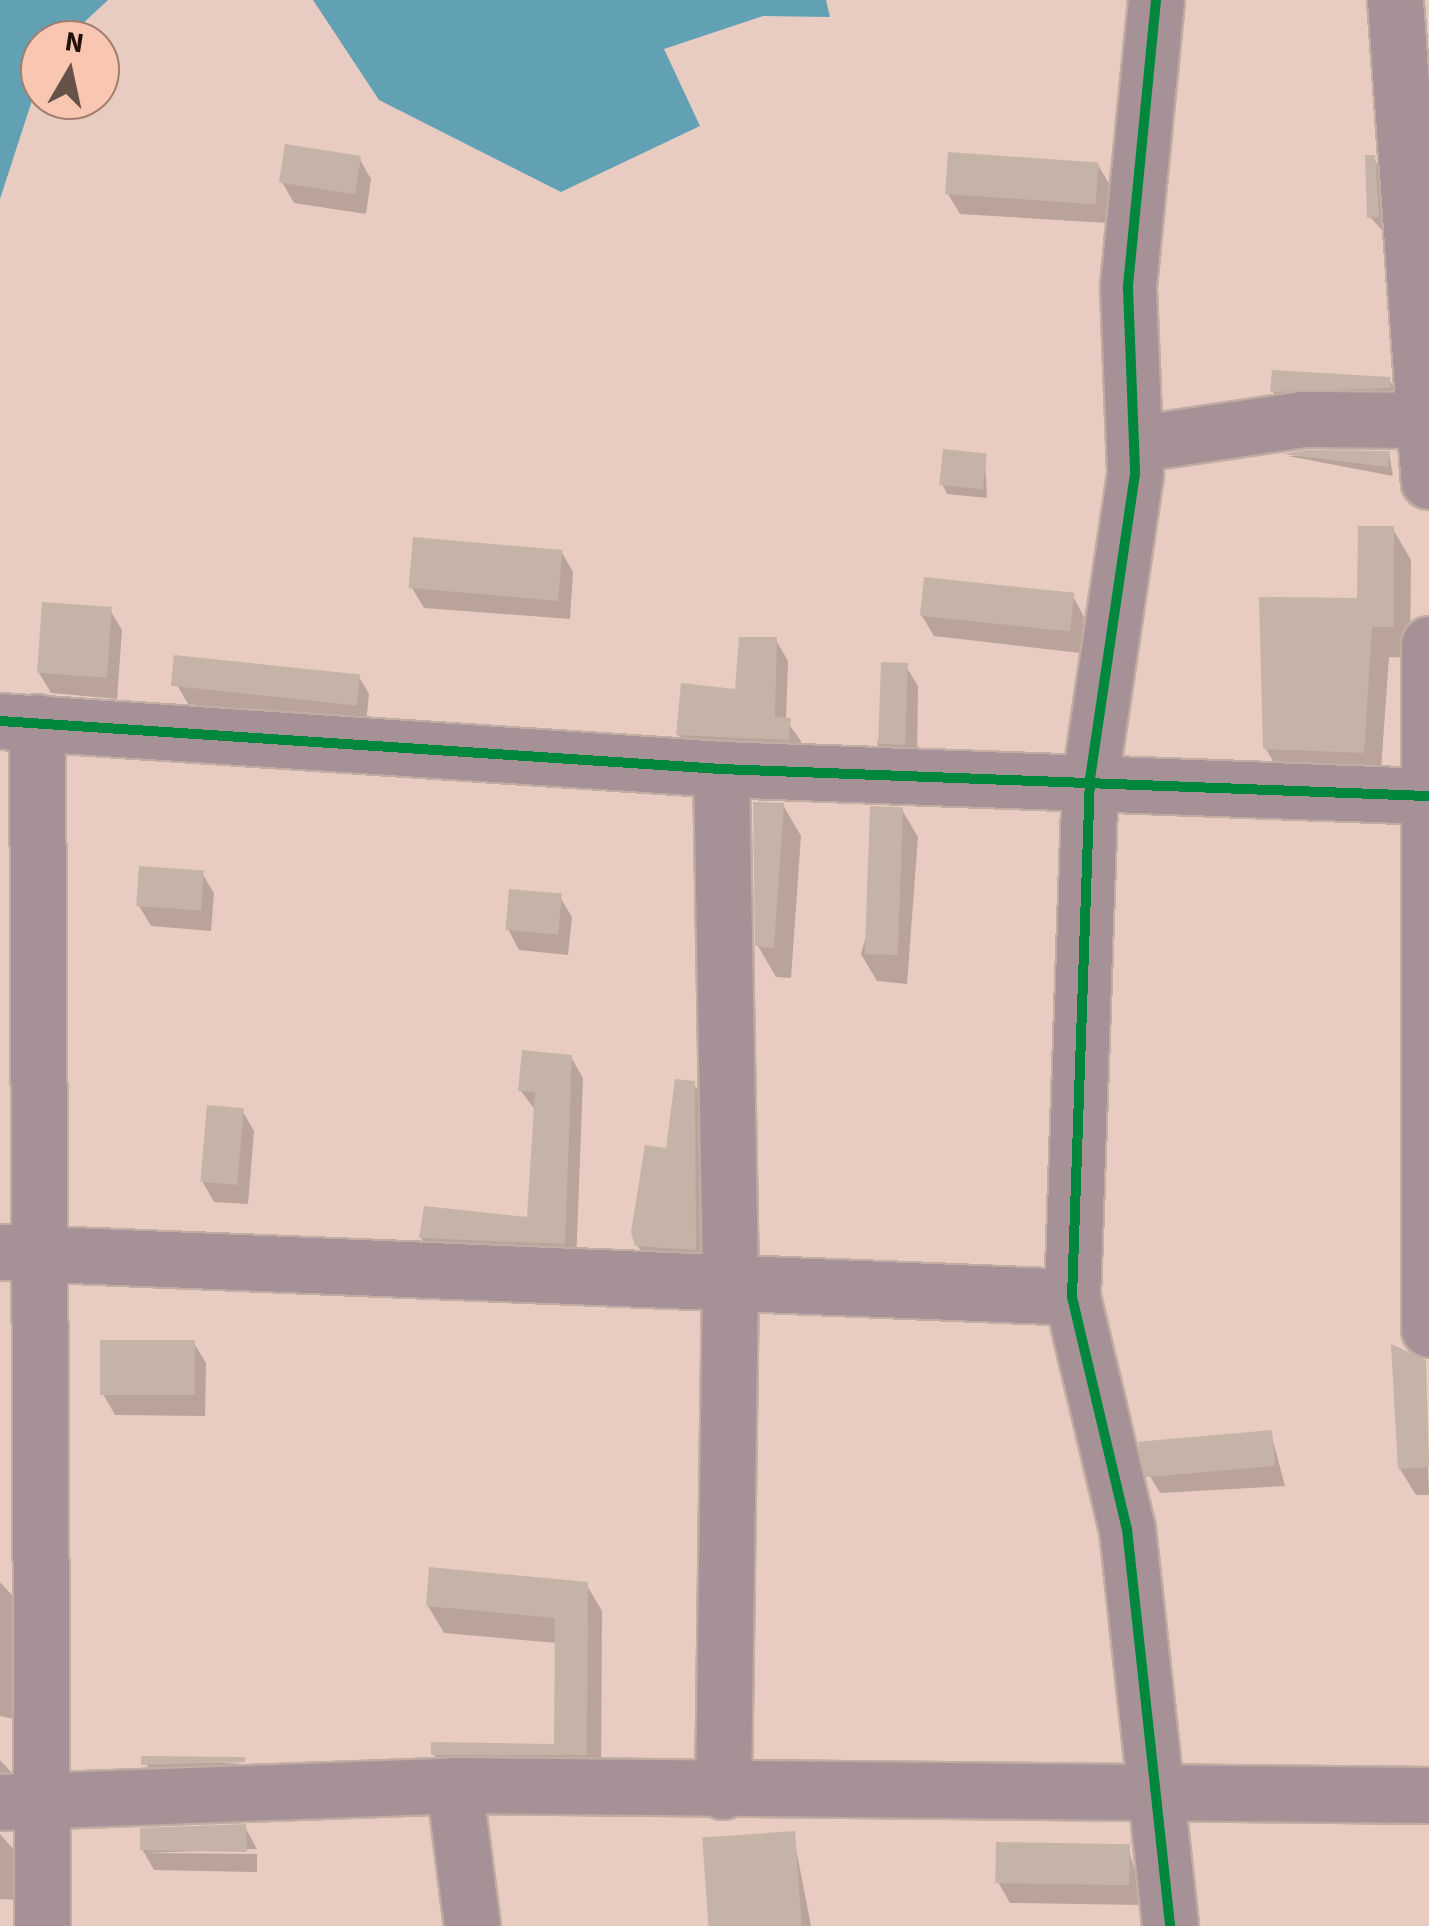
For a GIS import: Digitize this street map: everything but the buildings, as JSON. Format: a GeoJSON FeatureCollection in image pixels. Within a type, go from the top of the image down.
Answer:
{"type":"FeatureCollection","features":[{"type":"Feature","properties":{"kind":"street"},"geometry":{"type":"LineString","coordinates":[[1156,0],[1128,288],[1134,444],[1090,777],[1072,1298],[1127,1529],[1153,1798],[1170,1926]]}},
{"type":"Feature","properties":{"kind":"street"},"geometry":{"type":"LineString","coordinates":[[1395,0],[1429,481]]}},
{"type":"Feature","properties":{"kind":"street"},"geometry":{"type":"LineString","coordinates":[[1134,444],[1264,422],[1426,420]]}},
{"type":"Feature","properties":{"kind":"street"},"geometry":{"type":"LineString","coordinates":[[1429,644],[1429,1328]]}},
{"type":"Feature","properties":{"kind":"street"},"geometry":{"type":"LineString","coordinates":[[42,1926],[20,1802],[19,721],[721,769],[1090,777],[1428,810]]}},
{"type":"Feature","properties":{"kind":"street"},"geometry":{"type":"LineString","coordinates":[[721,769],[730,1278],[723,1791]]}},
{"type":"Feature","properties":{"kind":"street"},"geometry":{"type":"LineString","coordinates":[[20,1253],[730,1278],[1072,1298]]}},
{"type":"Feature","properties":{"kind":"street"},"geometry":{"type":"LineString","coordinates":[[20,1802],[454,1785],[1153,1798],[1429,1795]]}},
{"type":"Feature","properties":{"kind":"street"},"geometry":{"type":"LineString","coordinates":[[454,1785],[472,1926]]}},
{"type":"Feature","properties":{"kind":"water"},"geometry":{"type":"Polygon","coordinates":[[[0,0],[108,0],[86,20],[20,20],[20,120],[26,120],[0,199],[0,0]]]}},
{"type":"Feature","properties":{"kind":"water"},"geometry":{"type":"Polygon","coordinates":[[[313,0],[826,0],[830,17],[763,16],[664,49],[700,126],[561,192],[379,100],[313,0]]]}},
{"type":"Feature","properties":{"kind":"cycle path"},"geometry":{"type":"LineString","coordinates":[[1156,0],[1128,288],[1135,474],[1090,777],[1072,1297],[1127,1529],[1170,1926]]}},
{"type":"Feature","properties":{"kind":"cycle path"},"geometry":{"type":"LineString","coordinates":[[0,721],[721,769],[1428,796]]}}]}
